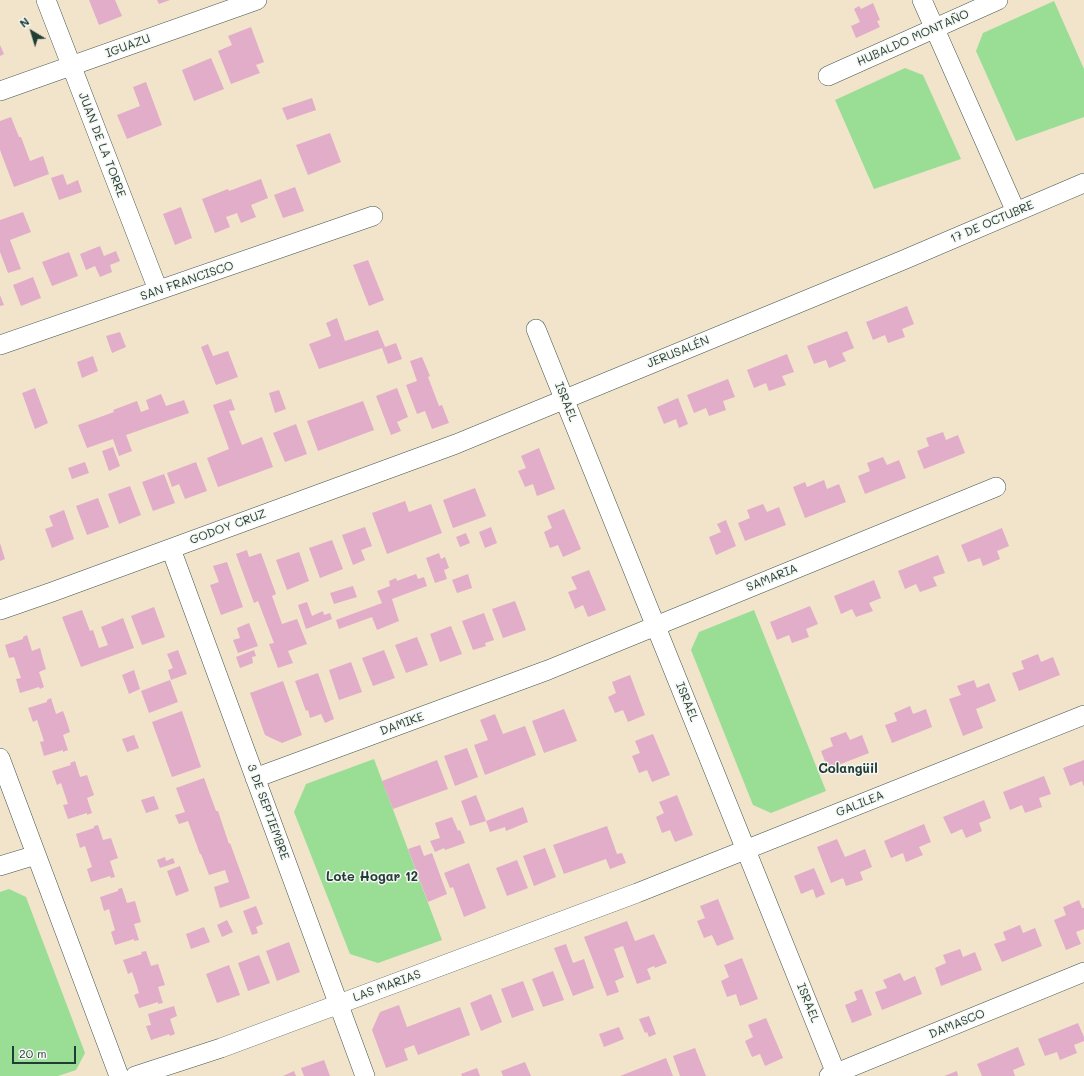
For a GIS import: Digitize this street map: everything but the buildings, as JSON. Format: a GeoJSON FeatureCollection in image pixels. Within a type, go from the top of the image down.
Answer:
{"type":"FeatureCollection","features":[{"type":"Feature","properties":{"kind":"street","name":"JUAN DE LA TORRE"},"geometry":{"type":"LineString","coordinates":[[46,0],[158,290]]}},
{"type":"Feature","properties":{"kind":"street","name":"IGUAZU"},"geometry":{"type":"LineString","coordinates":[[0,91],[257,0]]}},
{"type":"Feature","properties":{"kind":"street"},"geometry":{"type":"LineString","coordinates":[[922,0],[1016,212]]}},
{"type":"Feature","properties":{"kind":"street","name":"HUBALDO MONTAÑO"},"geometry":{"type":"LineString","coordinates":[[828,76],[998,0]]}},
{"type":"Feature","properties":{"kind":"street","name":"17 DE OCTUBRE"},"geometry":{"type":"LineString","coordinates":[[900,261],[1084,183]]}},
{"type":"Feature","properties":{"kind":"street","name":"SAN FRANCISCO"},"geometry":{"type":"LineString","coordinates":[[0,345],[373,216]]}},
{"type":"Feature","properties":{"kind":"street","name":"JERUSALÉN"},"geometry":{"type":"LineString","coordinates":[[456,444],[900,261]]}},
{"type":"Feature","properties":{"kind":"street","name":"ISRAEL"},"geometry":{"type":"LineString","coordinates":[[536,329],[746,850],[834,1075]]}},
{"type":"Feature","properties":{"kind":"street","name":"GODOY CRUZ"},"geometry":{"type":"LineString","coordinates":[[0,610],[456,444]]}},
{"type":"Feature","properties":{"kind":"street","name":"SAMARIA"},"geometry":{"type":"LineString","coordinates":[[548,670],[996,487]]}},
{"type":"Feature","properties":{"kind":"street","name":"3 DE SEPTIEMBRE"},"geometry":{"type":"LineString","coordinates":[[171,549],[365,1076]]}},
{"type":"Feature","properties":{"kind":"street","name":"DAMIKE"},"geometry":{"type":"LineString","coordinates":[[255,778],[548,670]]}},
{"type":"Feature","properties":{"kind":"street","name":"GALILEA"},"geometry":{"type":"LineString","coordinates":[[637,893],[1084,715]]}},
{"type":"Feature","properties":{"kind":"street"},"geometry":{"type":"LineString","coordinates":[[0,758],[119,1076]]}},
{"type":"Feature","properties":{"kind":"street"},"geometry":{"type":"LineString","coordinates":[[0,866],[36,855]]}},
{"type":"Feature","properties":{"kind":"street","name":"LAS MARIAS"},"geometry":{"type":"LineString","coordinates":[[135,1076],[221,1048],[637,893]]}},
{"type":"Feature","properties":{"kind":"street","name":"DAMASCO"},"geometry":{"type":"LineString","coordinates":[[834,1075],[1084,972]]}},
{"type":"Feature","properties":{"kind":"green space"},"geometry":{"type":"Polygon","coordinates":[[[1054,1],[1084,69],[1084,117],[1016,141],[976,51],[983,33],[1054,1]]]}},
{"type":"Feature","properties":{"kind":"green space"},"geometry":{"type":"Polygon","coordinates":[[[905,68],[923,75],[961,159],[874,189],[835,100],[905,68]]]}},
{"type":"Feature","properties":{"kind":"green space"},"geometry":{"type":"Polygon","coordinates":[[[754,610],[826,791],[771,813],[753,805],[691,650],[699,632],[754,610]]]}},
{"type":"Feature","properties":{"kind":"green space"},"geometry":{"type":"Polygon","coordinates":[[[374,759],[442,940],[378,963],[350,954],[294,812],[306,784],[374,759]]]}},
{"type":"Feature","properties":{"kind":"green space"},"geometry":{"type":"Polygon","coordinates":[[[9,889],[26,897],[85,1053],[76,1070],[58,1076],[0,1076],[0,892],[9,889]]]}},
{"type":"Feature","properties":{"kind":"district","name":"Colangüil"},"geometry":{"type":"Point","coordinates":[848,769]}},
{"type":"Feature","properties":{"kind":"district","name":"Lote Hogar 12"},"geometry":{"type":"Point","coordinates":[372,877]}}]}
